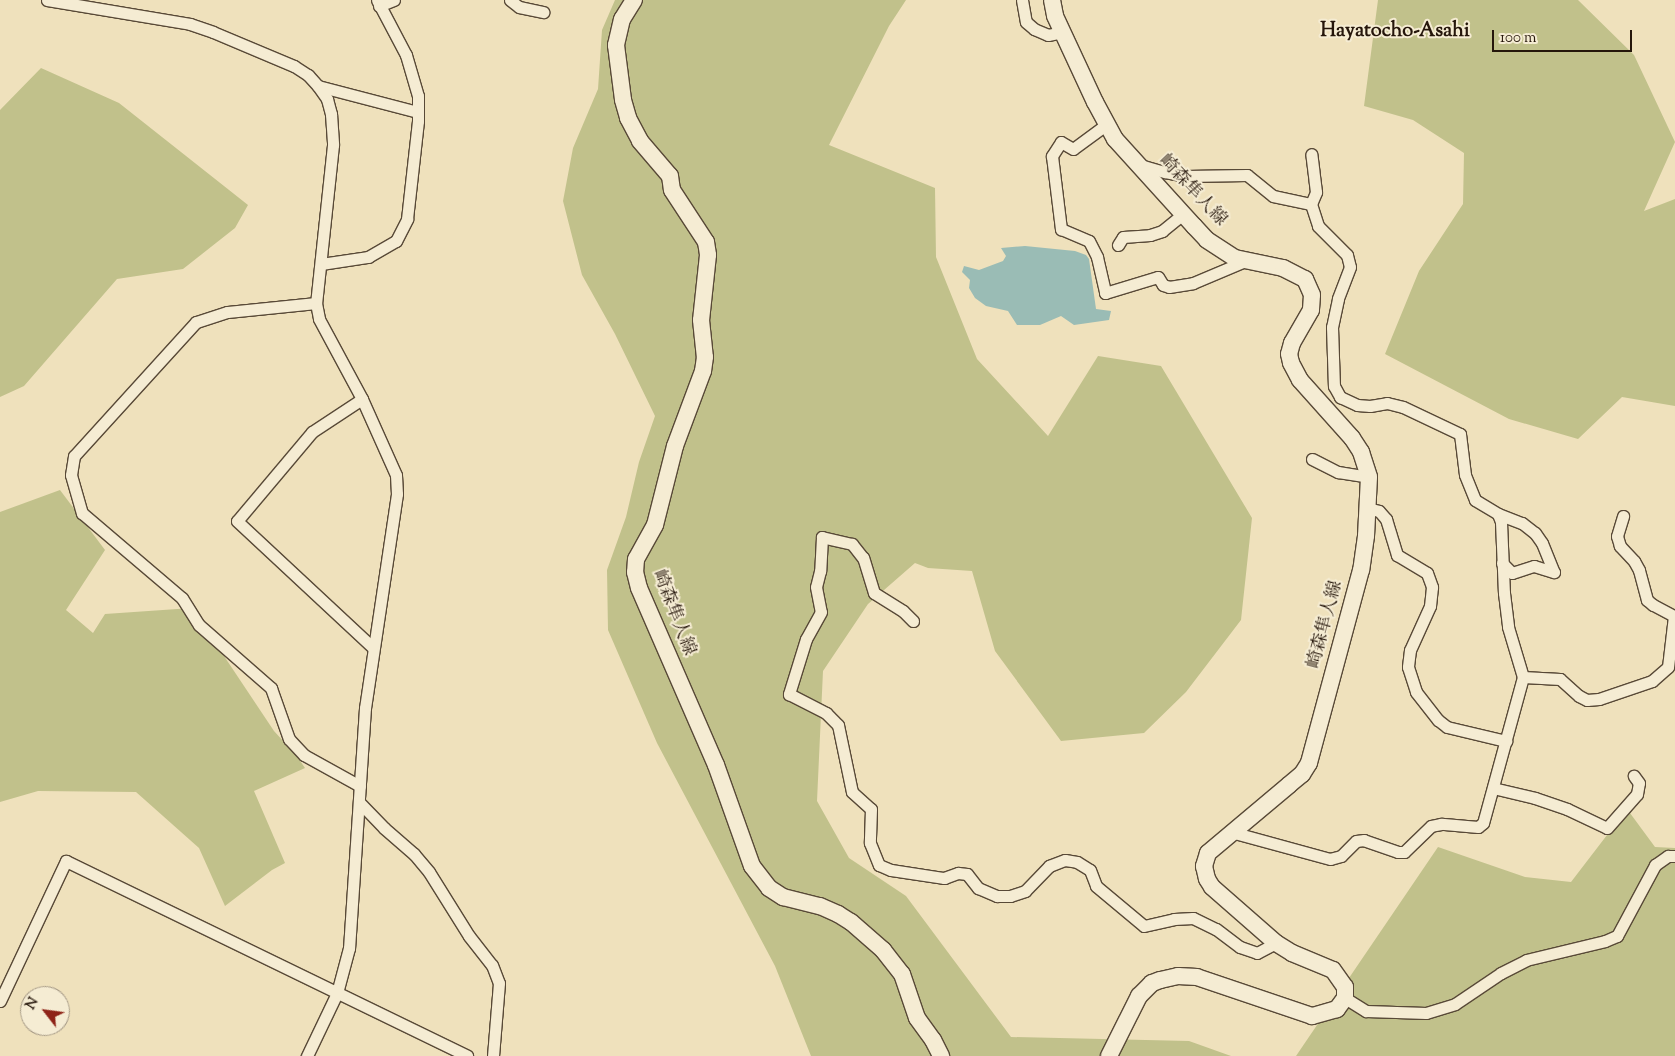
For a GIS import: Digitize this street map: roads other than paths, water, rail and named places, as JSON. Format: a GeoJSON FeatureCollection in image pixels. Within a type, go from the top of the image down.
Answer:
{"type":"FeatureCollection","features":[{"type":"Feature","properties":{"kind":"main road","name":"崎森隼人線"},"geometry":{"type":"LineString","coordinates":[[634,0],[622,19],[616,44],[623,100],[628,118],[640,141],[670,176],[672,190],[706,242],[708,256],[700,320],[705,357],[703,371],[676,446],[655,525],[636,559],[635,572],[639,588],[716,765],[752,866],[770,888],[783,896],[820,906],[838,914],[851,922],[883,950],[902,974],[917,1018],[933,1040],[941,1056]]}},
{"type":"Feature","properties":{"kind":"main road","name":"崎森隼人線"},"geometry":{"type":"LineString","coordinates":[[1052,0],[1055,16],[1116,139],[1183,214],[1207,240],[1235,258],[1292,272],[1305,279],[1312,296],[1311,310],[1292,343],[1290,363],[1300,380],[1352,438],[1362,452],[1369,477],[1366,536],[1361,570],[1309,763],[1302,774],[1208,853],[1204,866],[1207,879],[1212,888],[1276,943],[1292,953],[1332,970],[1345,987],[1344,998]]}},
{"type":"Feature","properties":{"kind":"main road"},"geometry":{"type":"LineString","coordinates":[[1109,1056],[1139,996],[1152,983],[1160,980],[1197,976],[1312,1016],[1337,1009],[1344,998]]}},
{"type":"Feature","properties":{"kind":"street"},"geometry":{"type":"LineString","coordinates":[[47,0],[190,24],[294,66],[318,86],[326,99],[331,114],[333,146],[316,303],[319,319],[362,399],[396,475],[397,494],[365,708],[349,948],[337,993],[307,1056]]}},
{"type":"Feature","properties":{"kind":"street"},"geometry":{"type":"LineString","coordinates":[[321,264],[368,256],[396,240],[407,219],[418,96],[406,55],[378,3],[394,0]]}},
{"type":"Feature","properties":{"kind":"street"},"geometry":{"type":"LineString","coordinates":[[510,0],[519,8],[543,12]]}},
{"type":"Feature","properties":{"kind":"street"},"geometry":{"type":"LineString","coordinates":[[1022,0],[1026,22],[1034,29],[1048,35],[1064,32]]}},
{"type":"Feature","properties":{"kind":"street"},"geometry":{"type":"LineString","coordinates":[[318,86],[418,112]]}},
{"type":"Feature","properties":{"kind":"street"},"geometry":{"type":"LineString","coordinates":[[1107,124],[1073,150],[1061,142],[1052,156],[1061,229],[1089,241],[1097,257],[1105,293],[1158,277],[1163,285],[1169,287],[1193,284],[1245,261]]}},
{"type":"Feature","properties":{"kind":"street"},"geometry":{"type":"LineString","coordinates":[[1311,154],[1316,192],[1311,204],[1318,226],[1347,255],[1350,267],[1338,299],[1332,327],[1334,386],[1340,397],[1357,405],[1370,406],[1387,403],[1460,434],[1465,475],[1475,500],[1498,514],[1522,523],[1535,533],[1542,542],[1554,572],[1534,566],[1512,573],[1502,563]]}},
{"type":"Feature","properties":{"kind":"street"},"geometry":{"type":"LineString","coordinates":[[1140,165],[1186,176],[1247,175],[1273,196],[1311,204]]}},
{"type":"Feature","properties":{"kind":"street"},"geometry":{"type":"LineString","coordinates":[[1118,245],[1123,237],[1150,235],[1162,230],[1183,214]]}},
{"type":"Feature","properties":{"kind":"street"},"geometry":{"type":"LineString","coordinates":[[316,303],[227,312],[196,322],[74,456],[71,475],[82,513],[182,598],[199,625],[271,688],[289,739],[304,755],[360,786]]}},
{"type":"Feature","properties":{"kind":"street"},"geometry":{"type":"LineString","coordinates":[[362,399],[312,432],[236,521],[373,648]]}},
{"type":"Feature","properties":{"kind":"street"},"geometry":{"type":"LineString","coordinates":[[1312,459],[1338,472],[1369,477]]}},
{"type":"Feature","properties":{"kind":"street"},"geometry":{"type":"LineString","coordinates":[[1367,508],[1379,510],[1386,519],[1397,555],[1426,573],[1432,587],[1430,606],[1410,650],[1408,667],[1416,692],[1438,720],[1447,727],[1506,741]]}},
{"type":"Feature","properties":{"kind":"street"},"geometry":{"type":"LineString","coordinates":[[1231,832],[1330,859],[1341,856],[1356,840],[1364,840],[1398,852],[1404,852],[1431,826],[1441,824],[1478,827],[1483,823],[1523,677],[1508,627],[1502,563],[1503,533],[1498,514]]}},
{"type":"Feature","properties":{"kind":"street"},"geometry":{"type":"LineString","coordinates":[[1523,677],[1560,679],[1579,696],[1587,700],[1599,699],[1652,681],[1668,667],[1675,614],[1653,605],[1647,600],[1639,570],[1634,561],[1620,546],[1617,536],[1623,516]]}},
{"type":"Feature","properties":{"kind":"street"},"geometry":{"type":"LineString","coordinates":[[913,621],[903,611],[874,593],[863,558],[852,544],[822,537],[820,571],[816,587],[821,612],[806,639],[790,694],[826,713],[838,725],[852,792],[871,809],[870,843],[879,865],[891,870],[944,878],[958,873],[967,874],[978,888],[997,896],[1010,896],[1025,891],[1048,866],[1065,860],[1077,862],[1090,870],[1096,886],[1144,926],[1174,919],[1193,918],[1216,929],[1240,947],[1257,953],[1276,943]]}},
{"type":"Feature","properties":{"kind":"street"},"geometry":{"type":"LineString","coordinates":[[1493,788],[1535,798],[1567,809],[1607,828],[1637,794],[1639,783],[1634,776]]}},
{"type":"Feature","properties":{"kind":"street"},"geometry":{"type":"LineString","coordinates":[[359,802],[384,828],[414,854],[429,872],[469,936],[492,965],[498,983],[493,1056]]}},
{"type":"Feature","properties":{"kind":"street"},"geometry":{"type":"LineString","coordinates":[[1344,998],[1366,1011],[1426,1013],[1455,1004],[1501,973],[1526,960],[1605,941],[1617,936],[1656,865],[1668,856],[1675,856]]}},
{"type":"Feature","properties":{"kind":"street"},"geometry":{"type":"LineString","coordinates":[[0,1001],[66,861],[467,1056]]}},
{"type":"Feature","properties":{"kind":"water"},"geometry":{"type":"Polygon","coordinates":[[[1025,246],[1075,251],[1086,255],[1089,259],[1096,309],[1111,311],[1109,320],[1074,325],[1061,316],[1040,325],[1017,325],[1008,311],[986,306],[975,298],[969,288],[970,280],[962,272],[964,266],[979,270],[1003,261],[1006,256],[1001,248],[1025,246]]]}},
{"type":"Feature","properties":{"kind":"district","name":"Hayatocho-Asahi"},"geometry":{"type":"Point","coordinates":[1395,31]}}]}
